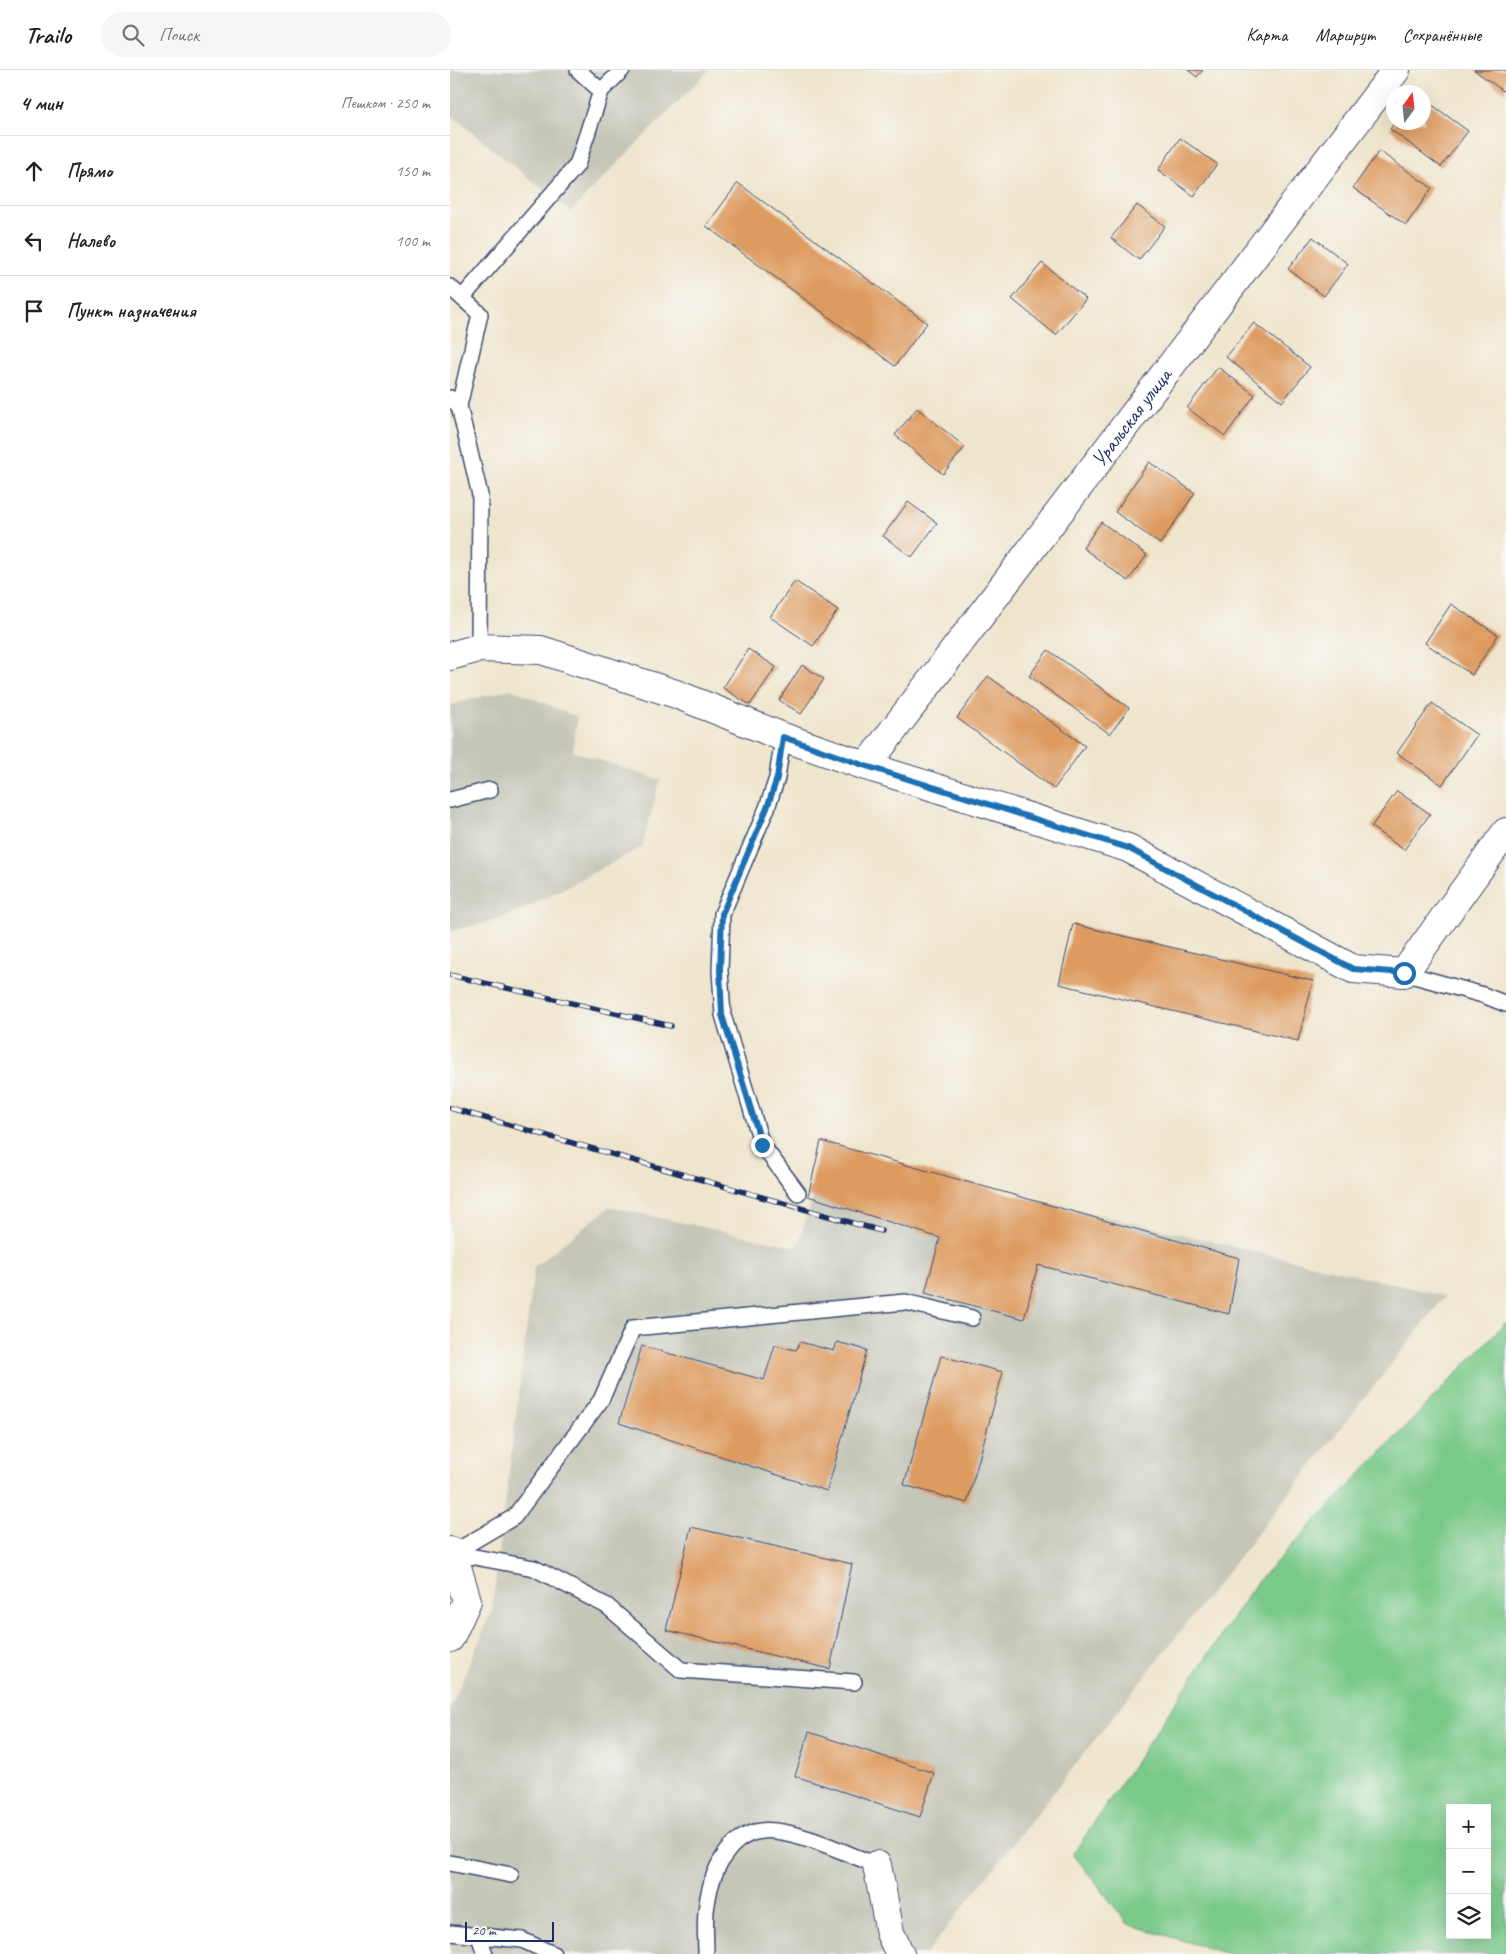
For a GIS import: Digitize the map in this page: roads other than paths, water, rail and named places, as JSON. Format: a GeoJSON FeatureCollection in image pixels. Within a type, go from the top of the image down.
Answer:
{"type":"FeatureCollection","features":[{"type":"Feature","properties":{"kind":"street","name":"Уральская улица"},"geometry":{"type":"LineString","coordinates":[[866,766],[1396,70]]}},
{"type":"Feature","properties":{"kind":"street"},"geometry":{"type":"LineString","coordinates":[[450,656],[479,648],[541,650],[676,694],[783,737],[866,766],[1128,848],[1353,969],[1404,973],[1506,832]]}},
{"type":"Feature","properties":{"kind":"street"},"geometry":{"type":"LineString","coordinates":[[450,1638],[467,1601],[452,1552]]}},
{"type":"Feature","properties":{"kind":"street"},"geometry":{"type":"LineString","coordinates":[[877,1865],[890,1933],[900,1954]]}},
{"type":"Feature","properties":{"kind":"lane"},"geometry":{"type":"LineString","coordinates":[[578,70],[601,91]]}},
{"type":"Feature","properties":{"kind":"lane"},"geometry":{"type":"LineString","coordinates":[[462,298],[577,165],[601,91],[622,70]]}},
{"type":"Feature","properties":{"kind":"lane"},"geometry":{"type":"LineString","coordinates":[[450,287],[480,314],[454,402],[480,495],[479,648]]}},
{"type":"Feature","properties":{"kind":"lane"},"geometry":{"type":"LineString","coordinates":[[783,737],[777,778],[767,808],[722,914],[720,970],[722,1015],[762,1145],[798,1193]]}},
{"type":"Feature","properties":{"kind":"lane"},"geometry":{"type":"LineString","coordinates":[[450,800],[490,790]]}},
{"type":"Feature","properties":{"kind":"lane"},"geometry":{"type":"LineString","coordinates":[[1404,973],[1483,995],[1506,1004]]}},
{"type":"Feature","properties":{"kind":"lane"},"geometry":{"type":"LineString","coordinates":[[452,1552],[514,1517],[601,1400],[633,1328],[906,1302],[972,1318]]}},
{"type":"Feature","properties":{"kind":"lane"},"geometry":{"type":"LineString","coordinates":[[452,1552],[534,1568],[607,1606],[681,1670],[854,1682]]}},
{"type":"Feature","properties":{"kind":"lane"},"geometry":{"type":"LineString","coordinates":[[706,1954],[706,1904],[719,1863],[732,1844],[751,1833],[774,1831],[799,1837],[877,1865]]}},
{"type":"Feature","properties":{"kind":"lane"},"geometry":{"type":"LineString","coordinates":[[450,1864],[511,1875]]}},
{"type":"Feature","properties":{"kind":"lane"},"geometry":{"type":"LineString","coordinates":[[450,1933],[522,1940],[553,1954]]}},
{"type":"Feature","properties":{"kind":"lane"},"geometry":{"type":"LineString","coordinates":[[479,1936],[485,1954]]}},
{"type":"Feature","properties":{"kind":"railway"},"geometry":{"type":"LineString","coordinates":[[450,975],[671,1026]]}},
{"type":"Feature","properties":{"kind":"railway"},"geometry":{"type":"LineString","coordinates":[[450,1108],[881,1231]]}}]}
